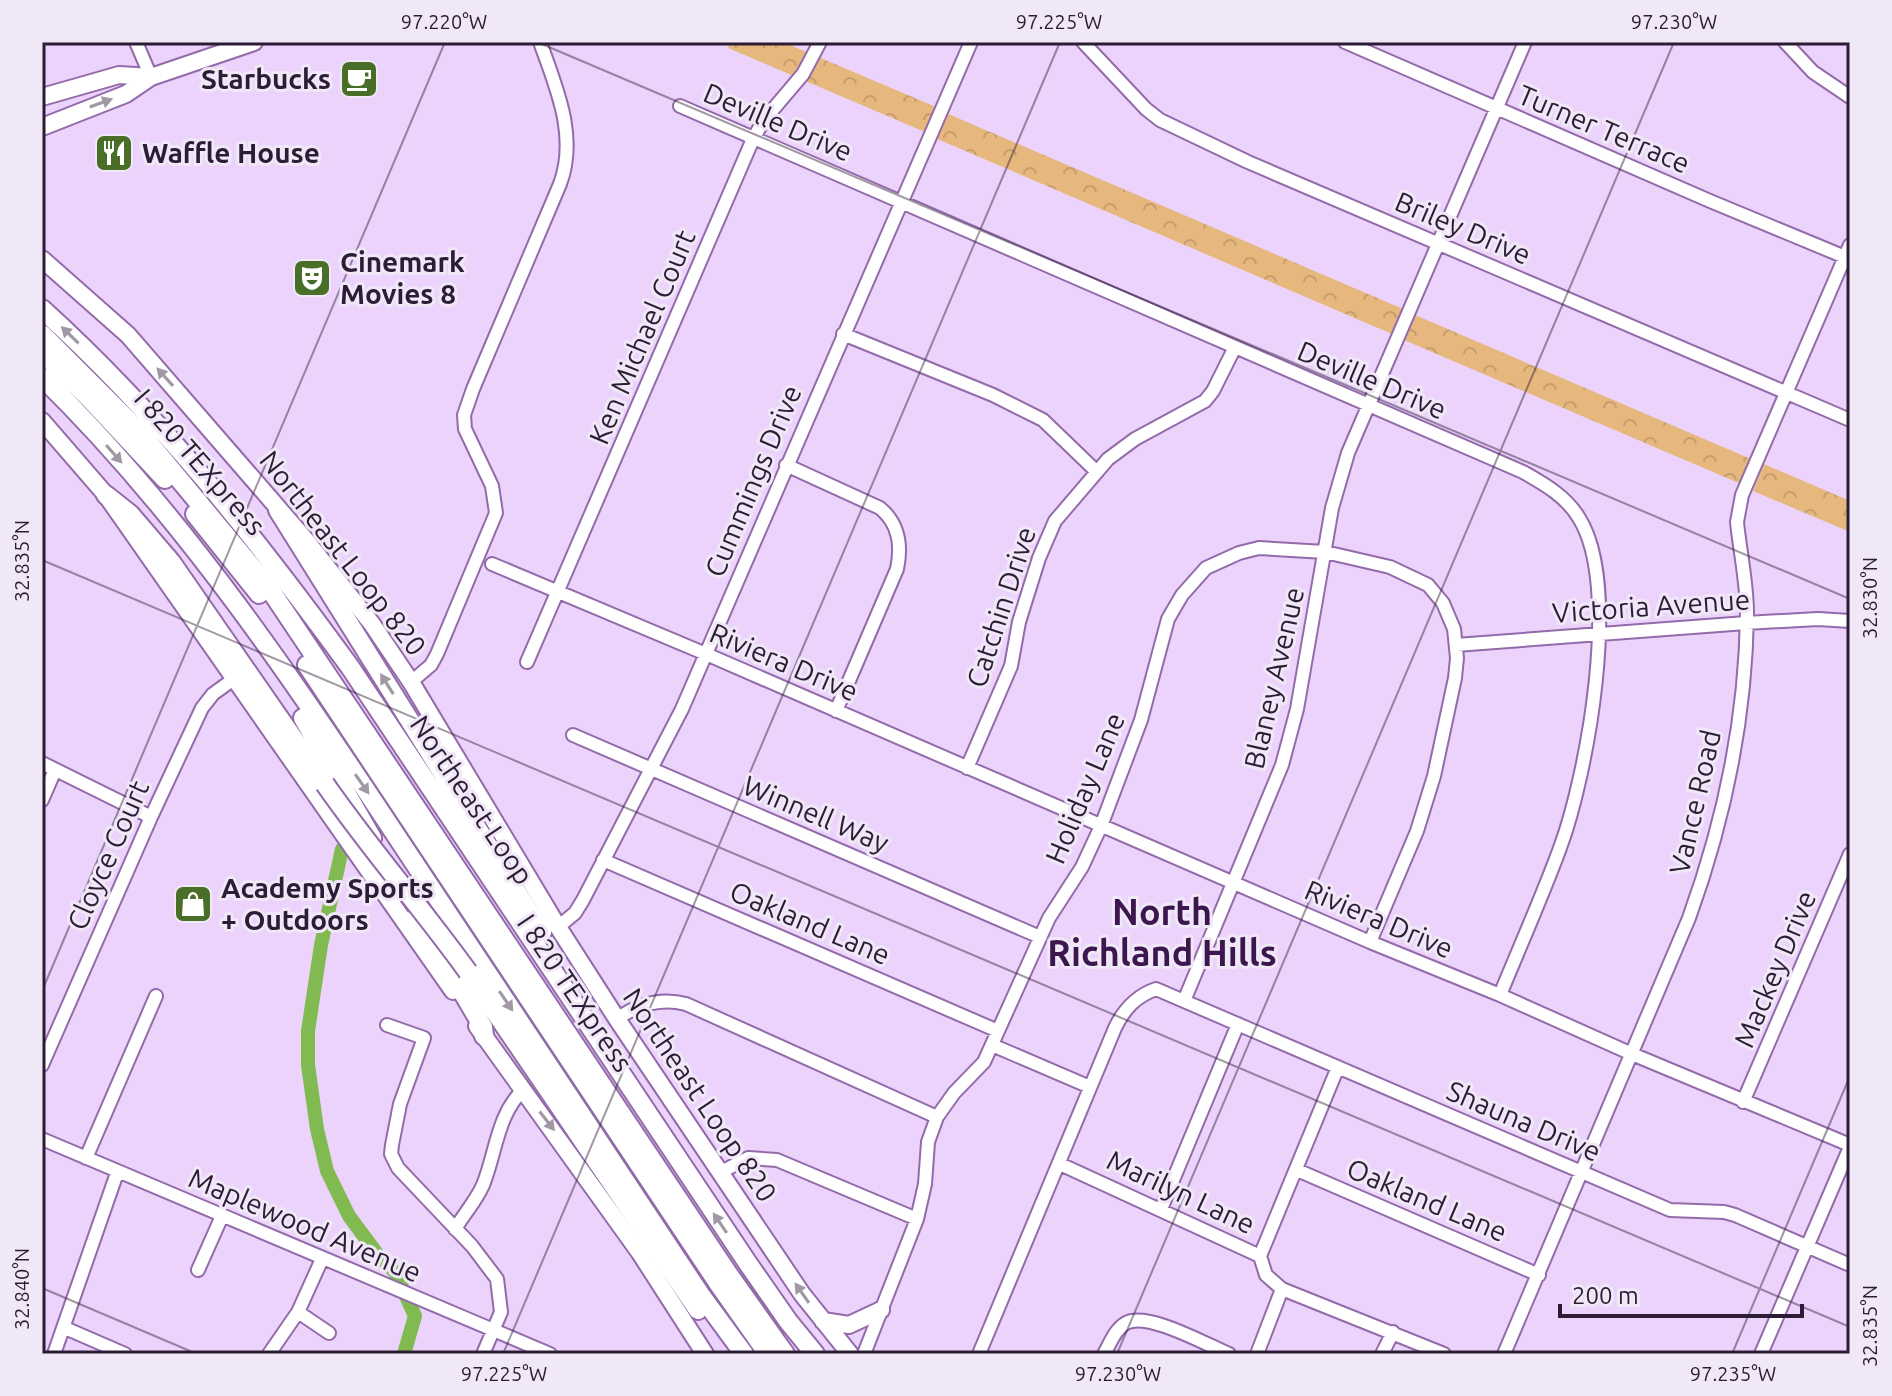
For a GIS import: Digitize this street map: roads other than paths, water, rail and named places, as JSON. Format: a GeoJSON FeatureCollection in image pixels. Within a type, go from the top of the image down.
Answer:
{"type":"FeatureCollection","features":[{"type":"Feature","properties":{"kind":"highway","name":"Northeast Loop"},"geometry":{"type":"LineString","coordinates":[[42,309],[164,430],[315,618],[747,1262],[815,1354]]}},
{"type":"Feature","properties":{"kind":"highway","name":"I 820 TEXpress"},"geometry":{"type":"LineString","coordinates":[[42,334],[140,432],[275,596],[785,1354]]}},
{"type":"Feature","properties":{"kind":"highway","name":"I 820 TEXpress"},"geometry":{"type":"LineString","coordinates":[[42,352],[174,488],[257,592],[768,1354]]}},
{"type":"Feature","properties":{"kind":"highway"},"geometry":{"type":"LineString","coordinates":[[42,377],[77,411],[170,516],[227,589],[361,782],[700,1294],[744,1354]]}},
{"type":"Feature","properties":{"kind":"highway"},"geometry":{"type":"LineString","coordinates":[[106,495],[130,514],[171,562],[322,791],[440,932],[658,1255],[732,1354]]}},
{"type":"Feature","properties":{"kind":"highway"},"geometry":{"type":"LineString","coordinates":[[278,510],[561,964],[566,989]]}},
{"type":"Feature","properties":{"kind":"highway"},"geometry":{"type":"LineString","coordinates":[[170,516],[174,531],[276,671],[483,1027],[484,1036]]}},
{"type":"Feature","properties":{"kind":"main road"},"geometry":{"type":"LineString","coordinates":[[42,127],[126,94],[151,77],[254,42]]}},
{"type":"Feature","properties":{"kind":"main road"},"geometry":{"type":"LineString","coordinates":[[42,97],[119,75],[151,77]]}},
{"type":"Feature","properties":{"kind":"main road","name":"Northeast Loop 820"},"geometry":{"type":"LineString","coordinates":[[42,259],[128,335],[339,580],[411,682],[617,1019],[838,1347],[850,1354]]}},
{"type":"Feature","properties":{"kind":"main road"},"geometry":{"type":"LineString","coordinates":[[42,421],[106,495],[235,678],[322,791],[358,853],[484,1036],[632,1241],[705,1354]]}},
{"type":"Feature","properties":{"kind":"main road"},"geometry":{"type":"LineString","coordinates":[[822,1321],[849,1325],[881,1310]]}},
{"type":"Feature","properties":{"kind":"street"},"geometry":{"type":"LineString","coordinates":[[136,42],[151,77]]}},
{"type":"Feature","properties":{"kind":"street"},"geometry":{"type":"LineString","coordinates":[[411,682],[431,665],[437,654],[496,513],[492,486],[467,437],[463,422],[473,389],[560,184],[566,161],[568,147],[564,115],[540,42]]}},
{"type":"Feature","properties":{"kind":"street","name":"Ken Michael Court"},"geometry":{"type":"LineString","coordinates":[[527,662],[753,139],[764,120],[803,74],[820,42]]}},
{"type":"Feature","properties":{"kind":"street","name":"Cummings Drive"},"geometry":{"type":"LineString","coordinates":[[558,927],[575,913],[669,735],[971,42]]}},
{"type":"Feature","properties":{"kind":"street","name":"Briley Drive"},"geometry":{"type":"LineString","coordinates":[[1083,42],[1160,120],[1248,162],[1850,420]]}},
{"type":"Feature","properties":{"kind":"street","name":"Turner Terrace"},"geometry":{"type":"LineString","coordinates":[[1345,42],[1496,109],[1847,251]]}},
{"type":"Feature","properties":{"kind":"street","name":"Blaney Avenue"},"geometry":{"type":"LineString","coordinates":[[1184,1001],[1276,782],[1290,737],[1340,479],[1525,42]]}},
{"type":"Feature","properties":{"kind":"street"},"geometry":{"type":"LineString","coordinates":[[1785,42],[1813,72],[1850,97]]}},
{"type":"Feature","properties":{"kind":"street","name":"Deville Drive"},"geometry":{"type":"LineString","coordinates":[[680,106],[1523,472],[1547,486],[1570,506],[1586,532],[1598,589],[1599,634],[1592,709],[1561,846],[1500,995]]}},
{"type":"Feature","properties":{"kind":"street","name":"Vance Road"},"geometry":{"type":"LineString","coordinates":[[1504,1354],[1689,918],[1717,835],[1736,737],[1745,656],[1746,623],[1738,509],[1847,251]]}},
{"type":"Feature","properties":{"kind":"street"},"geometry":{"type":"LineString","coordinates":[[843,334],[993,395],[1043,420],[1097,472]]}},
{"type":"Feature","properties":{"kind":"street","name":"Catchin Drive"},"geometry":{"type":"LineString","coordinates":[[967,768],[1011,666],[1019,622],[1039,558],[1055,521],[1108,459],[1135,439],[1205,401],[1235,347]]}},
{"type":"Feature","properties":{"kind":"street"},"geometry":{"type":"LineString","coordinates":[[786,465],[880,508],[897,532],[900,547],[897,569],[836,711]]}},
{"type":"Feature","properties":{"kind":"street","name":"Holiday Lane"},"geometry":{"type":"LineString","coordinates":[[864,1354],[917,1219],[925,1184],[928,1142],[937,1117],[984,1062],[1058,901],[1082,867],[1141,720],[1168,619],[1182,595],[1206,568],[1239,553],[1259,548],[1325,552],[1390,567],[1428,585],[1443,603],[1454,629],[1456,645]]}},
{"type":"Feature","properties":{"kind":"street","name":"Riviera Drive"},"geometry":{"type":"LineString","coordinates":[[492,564],[1850,1146]]}},
{"type":"Feature","properties":{"kind":"street","name":"Victoria Avenue"},"geometry":{"type":"LineString","coordinates":[[1456,645],[1746,623],[1818,619],[1850,621]]}},
{"type":"Feature","properties":{"kind":"street"},"geometry":{"type":"LineString","coordinates":[[1370,942],[1417,831],[1430,789],[1455,678],[1456,645]]}},
{"type":"Feature","properties":{"kind":"street","name":"Cloyce Court"},"geometry":{"type":"LineString","coordinates":[[42,1065],[202,708],[213,694],[235,678]]}},
{"type":"Feature","properties":{"kind":"street","name":"Winnell Way"},"geometry":{"type":"LineString","coordinates":[[573,735],[1040,937]]}},
{"type":"Feature","properties":{"kind":"street"},"geometry":{"type":"LineString","coordinates":[[42,763],[151,817]]}},
{"type":"Feature","properties":{"kind":"street"},"geometry":{"type":"LineString","coordinates":[[42,800],[55,770]]}},
{"type":"Feature","properties":{"kind":"street","name":"Mackey Drive"},"geometry":{"type":"LineString","coordinates":[[1743,1102],[1850,854]]}},
{"type":"Feature","properties":{"kind":"street","name":"Oakland Lane"},"geometry":{"type":"LineString","coordinates":[[603,860],[998,1031]]}},
{"type":"Feature","properties":{"kind":"street"},"geometry":{"type":"LineString","coordinates":[[980,1353],[1124,1009],[1144,993],[1156,989],[1184,1001]]}},
{"type":"Feature","properties":{"kind":"street"},"geometry":{"type":"LineString","coordinates":[[86,1158],[156,996]]}},
{"type":"Feature","properties":{"kind":"street"},"geometry":{"type":"LineString","coordinates":[[617,1019],[641,1006],[665,1001],[686,1004],[937,1117]]}},
{"type":"Feature","properties":{"kind":"street","name":"Shauna Drive"},"geometry":{"type":"LineString","coordinates":[[1184,1001],[1670,1210],[1735,1215],[1850,1265]]}},
{"type":"Feature","properties":{"kind":"street"},"geometry":{"type":"LineString","coordinates":[[1161,1209],[1238,1024]]}},
{"type":"Feature","properties":{"kind":"street"},"geometry":{"type":"LineString","coordinates":[[387,1025],[424,1038],[400,1104],[391,1154],[398,1168],[497,1279],[501,1312],[483,1354]]}},
{"type":"Feature","properties":{"kind":"street"},"geometry":{"type":"LineString","coordinates":[[992,1045],[1090,1087]]}},
{"type":"Feature","properties":{"kind":"street"},"geometry":{"type":"LineString","coordinates":[[1260,1256],[1338,1067]]}},
{"type":"Feature","properties":{"kind":"street"},"geometry":{"type":"LineString","coordinates":[[455,1229],[483,1185],[499,1131],[514,1099],[523,1090]]}},
{"type":"Feature","properties":{"kind":"street","name":"Maplewood Avenue"},"geometry":{"type":"LineString","coordinates":[[42,1139],[550,1354]]}},
{"type":"Feature","properties":{"kind":"street"},"geometry":{"type":"LineString","coordinates":[[1761,1354],[1850,1146]]}},
{"type":"Feature","properties":{"kind":"street"},"geometry":{"type":"LineString","coordinates":[[721,1172],[748,1158],[777,1160],[917,1219]]}},
{"type":"Feature","properties":{"kind":"street","name":"Marilyn Lane"},"geometry":{"type":"LineString","coordinates":[[1060,1164],[1260,1256],[1266,1275],[1282,1289]]}},
{"type":"Feature","properties":{"kind":"street","name":"Oakland Lane"},"geometry":{"type":"LineString","coordinates":[[1297,1170],[1539,1275]]}},
{"type":"Feature","properties":{"kind":"street"},"geometry":{"type":"LineString","coordinates":[[54,1354],[117,1173]]}},
{"type":"Feature","properties":{"kind":"street"},"geometry":{"type":"LineString","coordinates":[[198,1270],[222,1216]]}},
{"type":"Feature","properties":{"kind":"street"},"geometry":{"type":"LineString","coordinates":[[269,1354],[298,1312],[322,1259]]}},
{"type":"Feature","properties":{"kind":"street"},"geometry":{"type":"LineString","coordinates":[[1257,1354],[1282,1289],[1444,1354]]}},
{"type":"Feature","properties":{"kind":"street"},"geometry":{"type":"LineString","coordinates":[[298,1312],[329,1333]]}},
{"type":"Feature","properties":{"kind":"street"},"geometry":{"type":"LineString","coordinates":[[1104,1354],[1118,1329],[1130,1320],[1145,1320],[1229,1354]]}},
{"type":"Feature","properties":{"kind":"street"},"geometry":{"type":"LineString","coordinates":[[65,1328],[125,1354]]}},
{"type":"Feature","properties":{"kind":"street"},"geometry":{"type":"LineString","coordinates":[[1382,1354],[1393,1332]]}},
{"type":"Feature","properties":{"kind":"waterway"},"geometry":{"type":"LineString","coordinates":[[342,849],[321,945],[308,1031],[308,1065],[317,1129],[327,1171],[349,1216],[395,1272],[415,1316],[404,1354]]}},
{"type":"Feature","properties":{"kind":"place","name":"Starbucks"},"geometry":{"type":"Point","coordinates":[359,79]}},
{"type":"Feature","properties":{"kind":"place","name":"Waffle House"},"geometry":{"type":"Point","coordinates":[114,153]}},
{"type":"Feature","properties":{"kind":"place","name":"Cinemark Movies 8"},"geometry":{"type":"Point","coordinates":[312,278]}},
{"type":"Feature","properties":{"kind":"place","name":"Academy Sports + Outdoors"},"geometry":{"type":"Point","coordinates":[193,904]}},
{"type":"Feature","properties":{"kind":"district","name":"North Richland Hills"},"geometry":{"type":"Point","coordinates":[1162,932]}}]}
